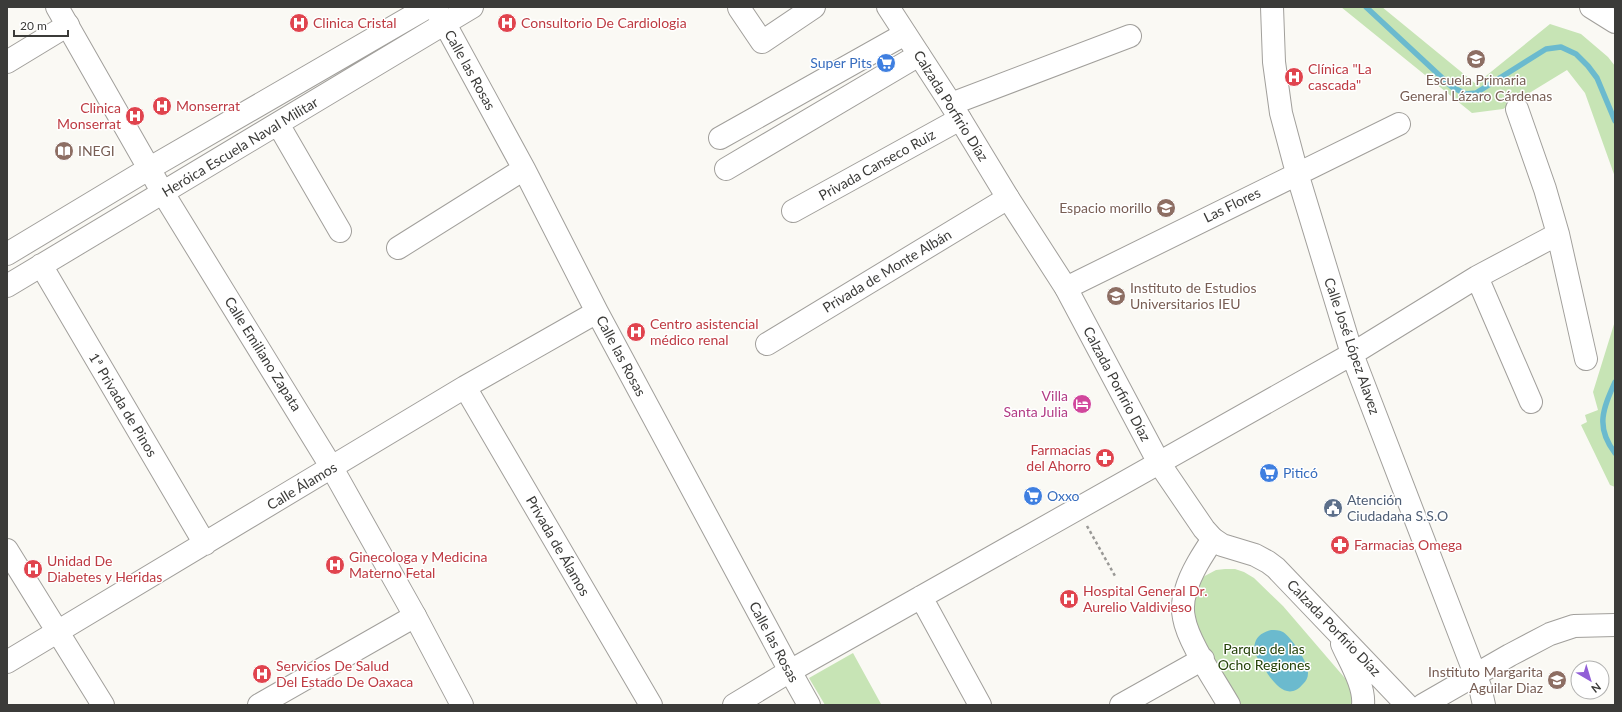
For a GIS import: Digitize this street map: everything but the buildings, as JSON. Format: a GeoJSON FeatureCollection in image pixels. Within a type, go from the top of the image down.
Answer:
{"type":"FeatureCollection","features":[{"type":"Feature","properties":{"kind":"street","name":"Heróica Escuela Naval Militar"},"geometry":{"type":"LineString","coordinates":[[7,254],[150,168],[428,7]]}},
{"type":"Feature","properties":{"kind":"street","name":"Heróica Escuela Naval Militar"},"geometry":{"type":"LineString","coordinates":[[7,286],[278,124],[439,15],[472,7]]}},
{"type":"Feature","properties":{"kind":"street"},"geometry":{"type":"LineString","coordinates":[[740,7],[762,42],[814,7]]}},
{"type":"Feature","properties":{"kind":"street","name":"Calzada Porfirio Díaz"},"geometry":{"type":"LineString","coordinates":[[888,7],[956,112],[1008,198],[1066,288],[1159,463],[1204,529],[1213,539],[1222,545],[1255,555],[1268,562],[1286,578],[1407,705]]}},
{"type":"Feature","properties":{"kind":"street","name":"Calle José López Alavez"},"geometry":{"type":"LineString","coordinates":[[1272,7],[1274,62],[1281,113],[1297,172],[1352,354],[1476,675],[1484,705]]}},
{"type":"Feature","properties":{"kind":"street"},"geometry":{"type":"LineString","coordinates":[[1591,7],[1615,22]]}},
{"type":"Feature","properties":{"kind":"street","name":"Calle las Rosas"},"geometry":{"type":"LineString","coordinates":[[439,15],[524,169],[597,312],[809,705]]}},
{"type":"Feature","properties":{"kind":"street","name":"Calle Emiliano Zapata"},"geometry":{"type":"LineString","coordinates":[[63,16],[163,193],[332,468],[415,616],[462,705]]}},
{"type":"Feature","properties":{"kind":"street"},"geometry":{"type":"LineString","coordinates":[[7,62],[63,16]]}},
{"type":"Feature","properties":{"kind":"street"},"geometry":{"type":"LineString","coordinates":[[720,138],[905,34]]}},
{"type":"Feature","properties":{"kind":"street","name":"Privada Canseco Ruiz"},"geometry":{"type":"LineString","coordinates":[[793,211],[956,112],[1130,36]]}},
{"type":"Feature","properties":{"kind":"street"},"geometry":{"type":"LineString","coordinates":[[726,169],[919,55]]}},
{"type":"Feature","properties":{"kind":"street"},"geometry":{"type":"LineString","coordinates":[[1517,109],[1545,189],[1558,234],[1586,359]]}},
{"type":"Feature","properties":{"kind":"street"},"geometry":{"type":"LineString","coordinates":[[278,124],[340,231]]}},
{"type":"Feature","properties":{"kind":"street","name":"Las Flores"},"geometry":{"type":"LineString","coordinates":[[1066,288],[1297,172],[1399,124]]}},
{"type":"Feature","properties":{"kind":"street"},"geometry":{"type":"LineString","coordinates":[[398,248],[524,169]]}},
{"type":"Feature","properties":{"kind":"street","name":"Privada de Monte Albán"},"geometry":{"type":"LineString","coordinates":[[766,344],[1008,198]]}},
{"type":"Feature","properties":{"kind":"street"},"geometry":{"type":"LineString","coordinates":[[734,705],[790,671],[1352,354],[1477,277],[1558,234]]}},
{"type":"Feature","properties":{"kind":"street","name":"1ª Privada de Pinos"},"geometry":{"type":"LineString","coordinates":[[41,266],[205,544]]}},
{"type":"Feature","properties":{"kind":"street"},"geometry":{"type":"LineString","coordinates":[[1477,277],[1531,402]]}},
{"type":"Feature","properties":{"kind":"street","name":"Calle Álamos"},"geometry":{"type":"LineString","coordinates":[[7,662],[465,387],[597,312]]}},
{"type":"Feature","properties":{"kind":"street","name":"Privada de Álamos"},"geometry":{"type":"LineString","coordinates":[[465,387],[651,705]]}},
{"type":"Feature","properties":{"kind":"street"},"geometry":{"type":"LineString","coordinates":[[1213,539],[1193,573],[1186,590],[1184,617],[1187,628],[1229,705]]}},
{"type":"Feature","properties":{"kind":"street"},"geometry":{"type":"LineString","coordinates":[[7,550],[103,705]]}},
{"type":"Feature","properties":{"kind":"street"},"geometry":{"type":"LineString","coordinates":[[921,597],[980,705]]}},
{"type":"Feature","properties":{"kind":"street"},"geometry":{"type":"LineString","coordinates":[[259,705],[415,616]]}},
{"type":"Feature","properties":{"kind":"street"},"geometry":{"type":"LineString","coordinates":[[1423,705],[1533,643],[1563,629],[1574,626],[1615,625]]}},
{"type":"Feature","properties":{"kind":"street"},"geometry":{"type":"LineString","coordinates":[[1336,630],[1360,686],[1364,699],[1364,705]]}},
{"type":"Feature","properties":{"kind":"street"},"geometry":{"type":"LineString","coordinates":[[1120,705],[1203,659]]}},
{"type":"Feature","properties":{"kind":"street"},"geometry":{"type":"LineString","coordinates":[[1469,705],[1468,697],[1470,687],[1476,675]]}},
{"type":"Feature","properties":{"kind":"path"},"geometry":{"type":"LineString","coordinates":[[1078,508],[1114,576]]}},
{"type":"Feature","properties":{"kind":"green space"},"geometry":{"type":"Polygon","coordinates":[[[1341,7],[1382,7],[1476,84],[1550,24],[1581,34],[1608,57],[1615,66],[1615,177],[1585,93],[1567,70],[1503,109],[1472,113],[1341,7]]]}},
{"type":"Feature","properties":{"kind":"green space"},"geometry":{"type":"Polygon","coordinates":[[[1615,321],[1615,487],[1610,485],[1581,425],[1587,422],[1585,415],[1598,410],[1593,392],[1615,321]]]}},
{"type":"Feature","properties":{"kind":"green space","name":"Parque de las Ocho Regiones"},"geometry":{"type":"Polygon","coordinates":[[[1235,569],[1254,578],[1283,606],[1350,684],[1356,705],[1237,705],[1197,633],[1190,612],[1201,578],[1216,570],[1235,569]]]}},
{"type":"Feature","properties":{"kind":"green space"},"geometry":{"type":"Polygon","coordinates":[[[853,653],[881,704],[825,705],[809,678],[853,653]]]}},
{"type":"Feature","properties":{"kind":"water"},"geometry":{"type":"Polygon","coordinates":[[[1271,630],[1280,631],[1287,635],[1299,651],[1305,663],[1308,673],[1307,678],[1297,689],[1286,691],[1280,688],[1271,679],[1256,656],[1254,646],[1257,638],[1261,634],[1271,630]]]}},
{"type":"Feature","properties":{"kind":"waterway"},"geometry":{"type":"LineString","coordinates":[[1366,7],[1452,87],[1466,94],[1476,93],[1546,49],[1561,47],[1576,54],[1597,78],[1615,121]]}},
{"type":"Feature","properties":{"kind":"waterway"},"geometry":{"type":"LineString","coordinates":[[1615,382],[1604,409],[1603,418],[1605,435],[1615,453]]}},
{"type":"Feature","properties":{"kind":"place","name":"Clinica Cristal"},"geometry":{"type":"Point","coordinates":[299,23]}},
{"type":"Feature","properties":{"kind":"place","name":"Consultorio De Cardiologia"},"geometry":{"type":"Point","coordinates":[507,23]}},
{"type":"Feature","properties":{"kind":"place","name":"Escuela Primaria General Lázaro Cárdenas"},"geometry":{"type":"Point","coordinates":[1476,59]}},
{"type":"Feature","properties":{"kind":"place","name":"Super Pits"},"geometry":{"type":"Point","coordinates":[886,63]}},
{"type":"Feature","properties":{"kind":"place","name":"Clínica \"La cascada\""},"geometry":{"type":"Point","coordinates":[1294,77]}},
{"type":"Feature","properties":{"kind":"place","name":"Monserrat"},"geometry":{"type":"Point","coordinates":[162,106]}},
{"type":"Feature","properties":{"kind":"place","name":"Clinica Monserrat"},"geometry":{"type":"Point","coordinates":[135,116]}},
{"type":"Feature","properties":{"kind":"place","name":"INEGI"},"geometry":{"type":"Point","coordinates":[64,151]}},
{"type":"Feature","properties":{"kind":"place","name":"Espacio morillo"},"geometry":{"type":"Point","coordinates":[1166,208]}},
{"type":"Feature","properties":{"kind":"place","name":"Instituto de Estudios Universitarios IEU"},"geometry":{"type":"Point","coordinates":[1116,296]}},
{"type":"Feature","properties":{"kind":"place","name":"Centro asistencial médico renal"},"geometry":{"type":"Point","coordinates":[636,332]}},
{"type":"Feature","properties":{"kind":"place","name":"Villa Santa Julia"},"geometry":{"type":"Point","coordinates":[1082,404]}},
{"type":"Feature","properties":{"kind":"place","name":"Farmacias del Ahorro"},"geometry":{"type":"Point","coordinates":[1105,458]}},
{"type":"Feature","properties":{"kind":"place","name":"Piticó"},"geometry":{"type":"Point","coordinates":[1269,473]}},
{"type":"Feature","properties":{"kind":"place","name":"Oxxo"},"geometry":{"type":"Point","coordinates":[1033,496]}},
{"type":"Feature","properties":{"kind":"place","name":"Atención Ciudadana S.S.O"},"geometry":{"type":"Point","coordinates":[1333,508]}},
{"type":"Feature","properties":{"kind":"place","name":"Farmacias Omega"},"geometry":{"type":"Point","coordinates":[1340,545]}},
{"type":"Feature","properties":{"kind":"place","name":"Ginecologa y Medicina Materno Fetal"},"geometry":{"type":"Point","coordinates":[335,565]}},
{"type":"Feature","properties":{"kind":"place","name":"Unidad De Diabetes y Heridas"},"geometry":{"type":"Point","coordinates":[33,569]}},
{"type":"Feature","properties":{"kind":"place","name":"Hospital General Dr. Aurelio Valdivieso"},"geometry":{"type":"Point","coordinates":[1069,599]}},
{"type":"Feature","properties":{"kind":"place","name":"Servicios De Salud Del Estado De Oaxaca"},"geometry":{"type":"Point","coordinates":[262,674]}},
{"type":"Feature","properties":{"kind":"place","name":"Instituto Margarita Aguilar Diaz"},"geometry":{"type":"Point","coordinates":[1557,680]}}]}
